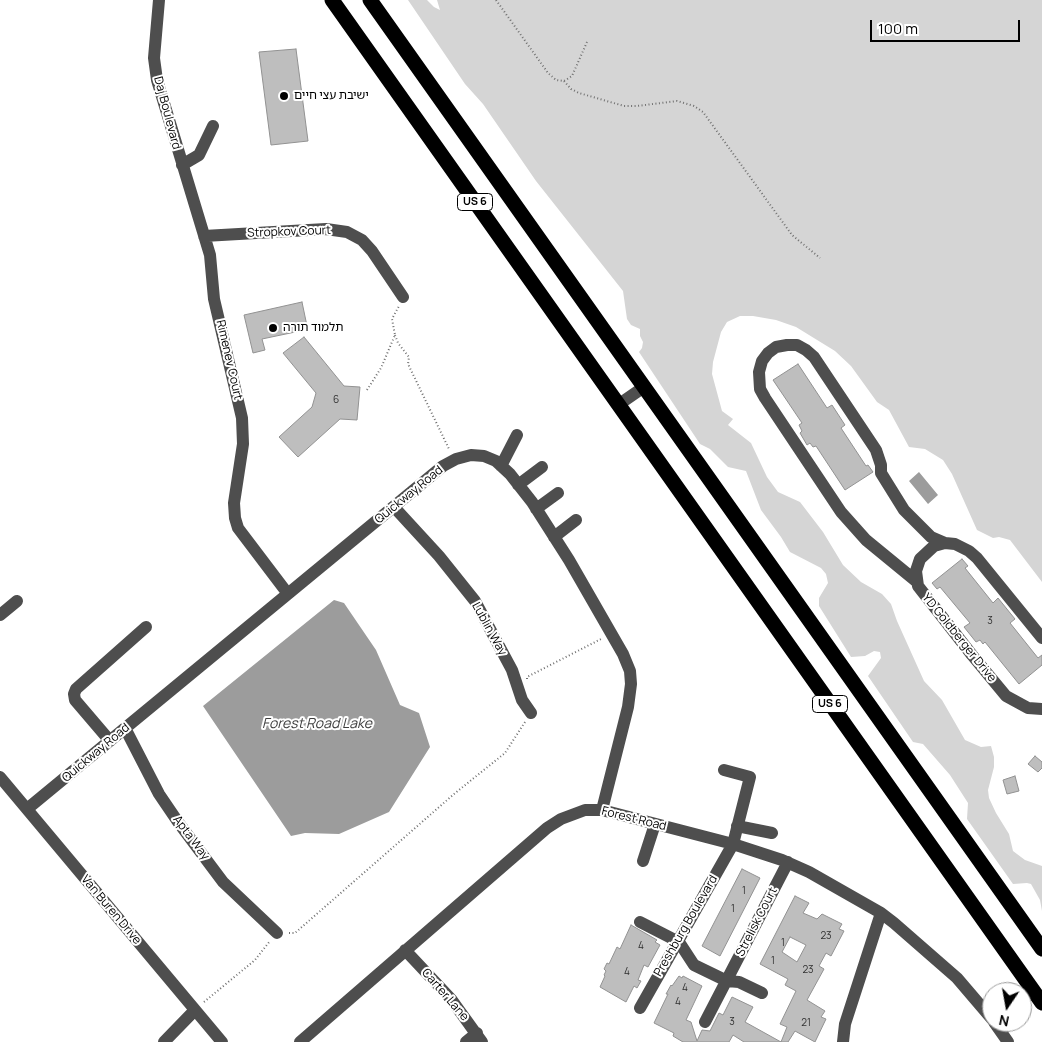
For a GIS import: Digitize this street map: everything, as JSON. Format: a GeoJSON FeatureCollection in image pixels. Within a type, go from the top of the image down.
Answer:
{"type":"FeatureCollection","features":[{"type":"Feature","properties":{"kind":"highway","name":"US 6"},"geometry":{"type":"LineString","coordinates":[[332,0],[1042,1003]]}},
{"type":"Feature","properties":{"kind":"highway","name":"US 6"},"geometry":{"type":"LineString","coordinates":[[370,0],[1042,949]]}},
{"type":"Feature","properties":{"kind":"street","name":"Daj Boulevard"},"geometry":{"type":"LineString","coordinates":[[159,0],[154,58],[157,80],[182,165]]}},
{"type":"Feature","properties":{"kind":"street"},"geometry":{"type":"LineString","coordinates":[[182,165],[199,155],[213,126]]}},
{"type":"Feature","properties":{"kind":"street","name":"Rimenev Court"},"geometry":{"type":"LineString","coordinates":[[182,165],[210,255],[214,299],[242,418],[243,444],[234,502],[235,518],[238,528],[288,594]]}},
{"type":"Feature","properties":{"kind":"street","name":"Stropkov Court"},"geometry":{"type":"LineString","coordinates":[[204,236],[326,229],[347,232],[362,240],[372,251],[403,297]]}},
{"type":"Feature","properties":{"kind":"street"},"geometry":{"type":"LineString","coordinates":[[916,581],[866,540],[841,512],[765,398],[760,389],[758,372],[762,362],[776,347],[787,344],[797,346],[806,350],[814,357],[876,450],[881,465],[881,473],[904,510],[931,537],[962,547],[977,558],[1042,638]]}},
{"type":"Feature","properties":{"kind":"street"},"geometry":{"type":"LineString","coordinates":[[618,405],[644,387]]}},
{"type":"Feature","properties":{"kind":"street"},"geometry":{"type":"LineString","coordinates":[[502,466],[517,435]]}},
{"type":"Feature","properties":{"kind":"street","name":"Quickway Road"},"geometry":{"type":"LineString","coordinates":[[27,809],[444,466],[456,459],[471,455],[484,456],[496,461],[518,485],[536,509],[623,654],[630,671],[631,684],[628,707],[602,810]]}},
{"type":"Feature","properties":{"kind":"street"},"geometry":{"type":"LineString","coordinates":[[518,485],[542,467]]}},
{"type":"Feature","properties":{"kind":"street"},"geometry":{"type":"LineString","coordinates":[[536,509],[558,493]]}},
{"type":"Feature","properties":{"kind":"street","name":"Lublin Way"},"geometry":{"type":"LineString","coordinates":[[394,507],[439,556],[475,601],[512,670],[522,700],[531,713]]}},
{"type":"Feature","properties":{"kind":"street"},"geometry":{"type":"LineString","coordinates":[[554,537],[576,520]]}},
{"type":"Feature","properties":{"kind":"street","name":"YD Goldberger Drive"},"geometry":{"type":"LineString","coordinates":[[945,543],[934,546],[923,554],[917,565],[916,581],[920,591],[1006,696],[1028,708],[1042,709]]}},
{"type":"Feature","properties":{"kind":"street"},"geometry":{"type":"LineString","coordinates":[[0,615],[17,601]]}},
{"type":"Feature","properties":{"kind":"street"},"geometry":{"type":"LineString","coordinates":[[110,741],[75,700],[74,694],[76,690],[146,627]]}},
{"type":"Feature","properties":{"kind":"street","name":"Apta Way"},"geometry":{"type":"LineString","coordinates":[[125,728],[159,794],[178,822],[224,882],[277,933]]}},
{"type":"Feature","properties":{"kind":"street","name":"Preshburg Boulevard"},"geometry":{"type":"LineString","coordinates":[[640,1008],[733,844],[750,777],[724,770]]}},
{"type":"Feature","properties":{"kind":"street","name":"Van Buren Drive"},"geometry":{"type":"LineString","coordinates":[[0,777],[222,1042]]}},
{"type":"Feature","properties":{"kind":"street","name":"Forest Road"},"geometry":{"type":"LineString","coordinates":[[300,1042],[547,828],[561,819],[585,810],[602,810],[733,844],[788,862],[809,872],[881,913],[956,978],[982,1008]]}},
{"type":"Feature","properties":{"kind":"street"},"geometry":{"type":"LineString","coordinates":[[643,861],[655,824]]}},
{"type":"Feature","properties":{"kind":"street"},"geometry":{"type":"LineString","coordinates":[[737,826],[772,833]]}},
{"type":"Feature","properties":{"kind":"street","name":"Strelisk Court"},"geometry":{"type":"LineString","coordinates":[[705,1022],[788,862]]}},
{"type":"Feature","properties":{"kind":"street"},"geometry":{"type":"LineString","coordinates":[[843,1042],[845,1024],[881,913]]}},
{"type":"Feature","properties":{"kind":"street"},"geometry":{"type":"LineString","coordinates":[[640,922],[679,942],[694,965],[727,981],[739,982],[762,993]]}},
{"type":"Feature","properties":{"kind":"street","name":"Carter Lane"},"geometry":{"type":"LineString","coordinates":[[405,950],[451,999],[479,1037]]}},
{"type":"Feature","properties":{"kind":"street"},"geometry":{"type":"LineString","coordinates":[[164,1042],[195,1010]]}},
{"type":"Feature","properties":{"kind":"street"},"geometry":{"type":"LineString","coordinates":[[466,1042],[479,1037]]}},
{"type":"Feature","properties":{"kind":"path"},"geometry":{"type":"LineString","coordinates":[[496,0],[548,73],[556,80],[564,81],[572,76],[587,42]]}},
{"type":"Feature","properties":{"kind":"path"},"geometry":{"type":"LineString","coordinates":[[564,81],[571,89],[579,93],[624,106],[678,101],[694,106],[703,112],[792,235],[820,258]]}},
{"type":"Feature","properties":{"kind":"path"},"geometry":{"type":"LineString","coordinates":[[403,297],[392,318],[395,335],[409,357],[408,364],[445,442],[456,459]]}},
{"type":"Feature","properties":{"kind":"path"},"geometry":{"type":"LineString","coordinates":[[368,390],[381,368],[395,335]]}},
{"type":"Feature","properties":{"kind":"path"},"geometry":{"type":"LineString","coordinates":[[528,686],[527,677],[611,634]]}},
{"type":"Feature","properties":{"kind":"path"},"geometry":{"type":"LineString","coordinates":[[195,1010],[255,960],[277,933],[296,933],[454,794],[505,753],[531,713]]}},
{"type":"Feature","properties":{"kind":"shaded area"},"geometry":{"type":"Polygon","coordinates":[[[408,0],[427,0],[440,10],[437,0],[1042,0],[1042,582],[1010,540],[999,537],[993,538],[977,530],[952,474],[943,460],[925,449],[909,447],[889,410],[877,402],[851,366],[835,351],[796,327],[776,320],[740,316],[727,322],[721,332],[713,362],[712,374],[722,411],[733,419],[728,425],[751,443],[767,477],[778,492],[800,502],[823,532],[843,565],[861,582],[882,594],[891,604],[924,681],[942,700],[965,740],[981,747],[991,746],[994,767],[988,790],[989,798],[1009,834],[1013,851],[1025,860],[1042,866],[1042,911],[1040,900],[1031,884],[1013,884],[967,819],[968,803],[950,775],[923,744],[913,742],[868,676],[881,658],[880,652],[874,651],[865,656],[851,657],[819,606],[819,598],[828,583],[826,574],[821,568],[790,552],[761,510],[746,471],[728,467],[710,449],[700,444],[639,352],[643,342],[640,336],[640,329],[631,325],[627,319],[623,291],[536,181],[483,104],[465,84],[408,0]]]}},
{"type":"Feature","properties":{"kind":"water"},"geometry":{"type":"Polygon","coordinates":[[[919,472],[938,495],[928,504],[909,481],[919,472]]]}},
{"type":"Feature","properties":{"kind":"water","name":"Forest Road Lake"},"geometry":{"type":"Polygon","coordinates":[[[334,600],[344,603],[376,650],[400,705],[419,713],[430,747],[389,812],[339,834],[305,833],[291,836],[203,706],[334,600]]]}},
{"type":"Feature","properties":{"kind":"building","name":"ישיבת עצי חיים"},"geometry":{"type":"Polygon","coordinates":[[[296,49],[308,141],[271,145],[259,52],[296,49]]]}},
{"type":"Feature","properties":{"kind":"building","name":"תלמוד תורה"},"geometry":{"type":"Polygon","coordinates":[[[302,302],[307,326],[297,328],[300,331],[262,339],[265,350],[253,353],[244,315],[302,302]]]}},
{"type":"Feature","properties":{"kind":"building"},"geometry":{"type":"Polygon","coordinates":[[[304,337],[344,386],[360,387],[357,420],[340,419],[298,457],[279,437],[312,407],[316,393],[283,353],[304,337]]]}},
{"type":"Feature","properties":{"kind":"building"},"geometry":{"type":"Polygon","coordinates":[[[798,364],[827,408],[832,405],[845,425],[841,428],[866,466],[868,465],[873,472],[845,490],[816,446],[813,447],[810,443],[807,445],[800,433],[802,431],[799,425],[802,423],[773,380],[798,364]]]}},
{"type":"Feature","properties":{"kind":"building"},"geometry":{"type":"Polygon","coordinates":[[[962,559],[968,566],[965,568],[993,603],[998,598],[1015,619],[1010,623],[1038,658],[1042,655],[1042,665],[1019,684],[985,642],[983,644],[980,640],[976,642],[964,627],[970,623],[940,587],[937,589],[932,583],[962,559]]]}},
{"type":"Feature","properties":{"kind":"building"},"geometry":{"type":"Polygon","coordinates":[[[1035,756],[1042,762],[1042,768],[1038,772],[1028,764],[1035,756]]]}},
{"type":"Feature","properties":{"kind":"building"},"geometry":{"type":"Polygon","coordinates":[[[1015,776],[1019,791],[1007,794],[1003,780],[1015,776]]]}},
{"type":"Feature","properties":{"kind":"building"},"geometry":{"type":"Polygon","coordinates":[[[742,869],[760,878],[720,956],[702,946],[742,869]]]}},
{"type":"Feature","properties":{"kind":"building"},"geometry":{"type":"Polygon","coordinates":[[[795,896],[809,903],[803,913],[817,919],[822,914],[842,924],[839,929],[844,931],[831,956],[826,953],[819,966],[824,969],[807,1000],[825,1011],[821,1017],[826,1019],[815,1042],[795,1031],[788,1042],[781,1042],[787,1027],[780,1024],[796,991],[785,985],[788,979],[760,964],[795,896]],[[790,937],[782,952],[797,962],[806,945],[790,937]]]}},
{"type":"Feature","properties":{"kind":"building"},"geometry":{"type":"Polygon","coordinates":[[[631,925],[657,940],[655,942],[660,945],[648,967],[644,965],[638,980],[641,981],[637,988],[634,986],[626,1002],[600,987],[605,976],[606,971],[604,969],[607,963],[609,964],[617,947],[620,949],[631,925]]]}},
{"type":"Feature","properties":{"kind":"building"},"geometry":{"type":"Polygon","coordinates":[[[679,976],[682,978],[683,976],[702,986],[686,1020],[691,1022],[697,1041],[702,1030],[710,1031],[719,1013],[723,1015],[732,997],[753,1007],[745,1022],[781,1042],[744,1042],[733,1035],[729,1042],[683,1042],[673,1036],[674,1033],[654,1023],[668,994],[666,994],[679,976]]]}},
{"type":"Feature","properties":{"kind":"place","name":"ישיבת עצי חיים"},"geometry":{"type":"Point","coordinates":[284,96]}},
{"type":"Feature","properties":{"kind":"place","name":"תלמוד תורה"},"geometry":{"type":"Point","coordinates":[273,328]}}]}
